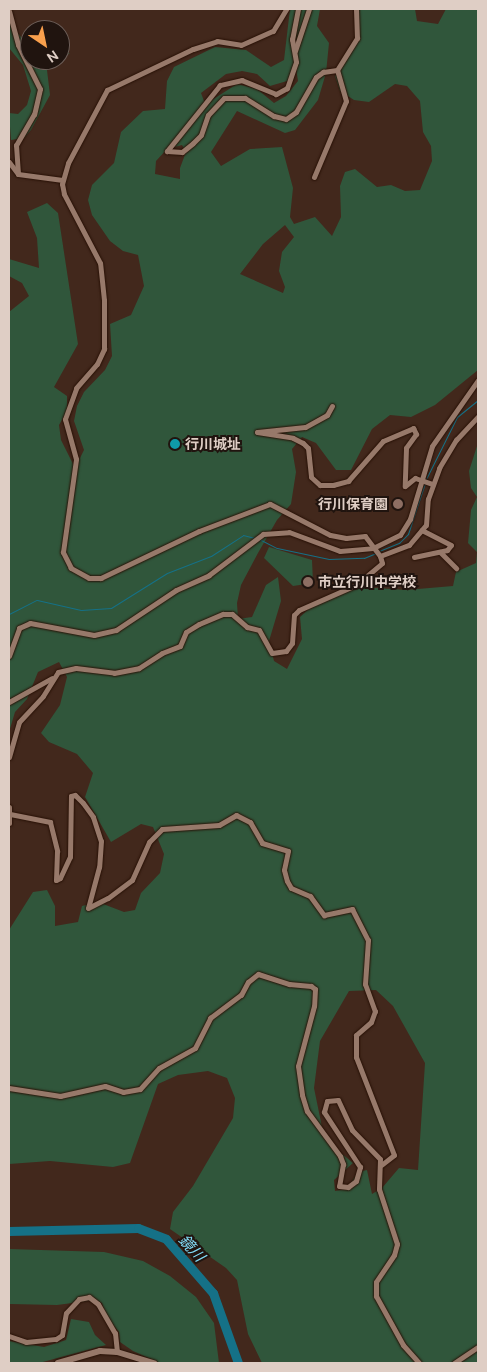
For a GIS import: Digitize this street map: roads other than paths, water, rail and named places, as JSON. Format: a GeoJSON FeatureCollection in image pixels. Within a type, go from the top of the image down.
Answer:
{"type":"FeatureCollection","features":[{"type":"Feature","properties":{"kind":"street"},"geometry":{"type":"LineString","coordinates":[[9,702],[66,669],[114,673],[139,668],[162,653],[180,646],[186,632],[199,624],[223,614],[232,614],[247,626],[260,630],[272,653],[286,651],[292,643],[294,615],[377,570],[382,563],[380,556],[365,536],[330,535],[311,522],[293,518],[278,506],[267,504],[156,550],[109,576],[89,578],[71,568],[64,558],[63,541],[70,516],[70,485],[76,459],[65,419],[76,388],[103,355],[104,300],[100,263],[64,194],[63,180],[76,144],[107,90],[193,49],[217,41],[241,45],[273,31],[286,9]]}},
{"type":"Feature","properties":{"kind":"street"},"geometry":{"type":"LineString","coordinates":[[298,9],[292,39],[294,75],[287,88],[276,94],[242,80],[220,85],[167,151],[182,152],[193,144],[201,135],[208,115],[224,98],[245,98],[274,116],[286,119],[296,112],[316,77],[323,72],[337,70]]}},
{"type":"Feature","properties":{"kind":"street"},"geometry":{"type":"LineString","coordinates":[[294,52],[309,9]]}},
{"type":"Feature","properties":{"kind":"street"},"geometry":{"type":"LineString","coordinates":[[314,177],[346,101],[337,70],[357,38],[356,9]]}},
{"type":"Feature","properties":{"kind":"street"},"geometry":{"type":"LineString","coordinates":[[9,11],[18,45],[40,89],[34,114],[16,145],[18,174]]}},
{"type":"Feature","properties":{"kind":"street"},"geometry":{"type":"LineString","coordinates":[[9,162],[18,174],[63,180]]}},
{"type":"Feature","properties":{"kind":"street"},"geometry":{"type":"LineString","coordinates":[[9,656],[19,628],[30,623],[94,635],[116,630],[176,590],[209,575],[264,534],[289,532],[340,551],[373,548],[403,532],[432,446],[478,380]]}},
{"type":"Feature","properties":{"kind":"street"},"geometry":{"type":"LineString","coordinates":[[332,406],[326,415],[305,427],[257,432],[293,438],[303,443],[308,448],[311,477],[320,485],[333,485],[348,481],[383,440],[413,428],[416,434],[406,448],[405,486],[415,478],[432,484]]}},
{"type":"Feature","properties":{"kind":"street"},"geometry":{"type":"LineString","coordinates":[[380,556],[409,545],[422,530],[427,521],[432,484],[456,440],[478,416]]}},
{"type":"Feature","properties":{"kind":"street"},"geometry":{"type":"LineString","coordinates":[[414,557],[447,550],[451,545],[449,542],[422,530]]}},
{"type":"Feature","properties":{"kind":"street"},"geometry":{"type":"LineString","coordinates":[[440,552],[456,568]]}},
{"type":"Feature","properties":{"kind":"street"},"geometry":{"type":"LineString","coordinates":[[9,757],[19,722],[44,696],[52,678]]}},
{"type":"Feature","properties":{"kind":"street"},"geometry":{"type":"LineString","coordinates":[[10,814],[50,822],[57,852],[56,880],[60,878],[70,857],[71,796],[75,795],[83,803],[93,817],[101,841],[99,867],[88,908],[108,898],[132,880],[149,842],[162,829],[219,825],[236,815],[250,822],[262,843],[288,851],[284,870],[287,881],[292,888],[310,896],[324,915],[352,909],[368,940],[365,984],[375,1011],[371,1022],[356,1035],[356,1057],[394,1155],[381,1165]]}},
{"type":"Feature","properties":{"kind":"street"},"geometry":{"type":"LineString","coordinates":[[9,807],[9,823]]}},
{"type":"Feature","properties":{"kind":"street"},"geometry":{"type":"LineString","coordinates":[[9,1088],[60,1096],[105,1086],[123,1092],[140,1089],[159,1068],[195,1048],[210,1018],[241,995],[248,982],[258,974],[315,989],[314,1006],[298,1066],[302,1095],[307,1111],[340,1156],[343,1164],[339,1186],[348,1187],[356,1181],[360,1167],[324,1112],[326,1101],[338,1100],[352,1130],[377,1154],[381,1165],[379,1189],[397,1244],[394,1255],[376,1282],[376,1296],[403,1345],[420,1363]]}},
{"type":"Feature","properties":{"kind":"street"},"geometry":{"type":"LineString","coordinates":[[9,1336],[26,1342],[56,1338],[62,1335],[66,1314],[79,1299],[89,1297],[98,1304],[115,1333],[117,1352]]}},
{"type":"Feature","properties":{"kind":"street"},"geometry":{"type":"LineString","coordinates":[[454,1363],[478,1347]]}},
{"type":"Feature","properties":{"kind":"street"},"geometry":{"type":"LineString","coordinates":[[58,1363],[100,1351],[117,1352],[154,1363]]}},
{"type":"Feature","properties":{"kind":"waterway"},"geometry":{"type":"LineString","coordinates":[[426,479],[457,417],[478,400]]}},
{"type":"Feature","properties":{"kind":"waterway"},"geometry":{"type":"LineString","coordinates":[[379,551],[399,543],[408,534],[425,483]]}},
{"type":"Feature","properties":{"kind":"waterway"},"geometry":{"type":"LineString","coordinates":[[9,614],[37,600],[81,610],[111,608],[167,573],[211,556],[243,535],[255,538]]}},
{"type":"Feature","properties":{"kind":"waterway"},"geometry":{"type":"LineString","coordinates":[[259,539],[277,548],[329,559],[364,558],[376,553]]}},
{"type":"Feature","properties":{"kind":"waterway","name":"鏡川"},"geometry":{"type":"LineString","coordinates":[[9,1231],[138,1228],[166,1239],[213,1293],[238,1363]]}},
{"type":"Feature","properties":{"kind":"place","name":"行川城址"},"geometry":{"type":"Point","coordinates":[175,444]}},
{"type":"Feature","properties":{"kind":"place","name":"行川保育園"},"geometry":{"type":"Point","coordinates":[398,504]}},
{"type":"Feature","properties":{"kind":"place","name":"市立行川中学校"},"geometry":{"type":"Point","coordinates":[308,582]}}]}
